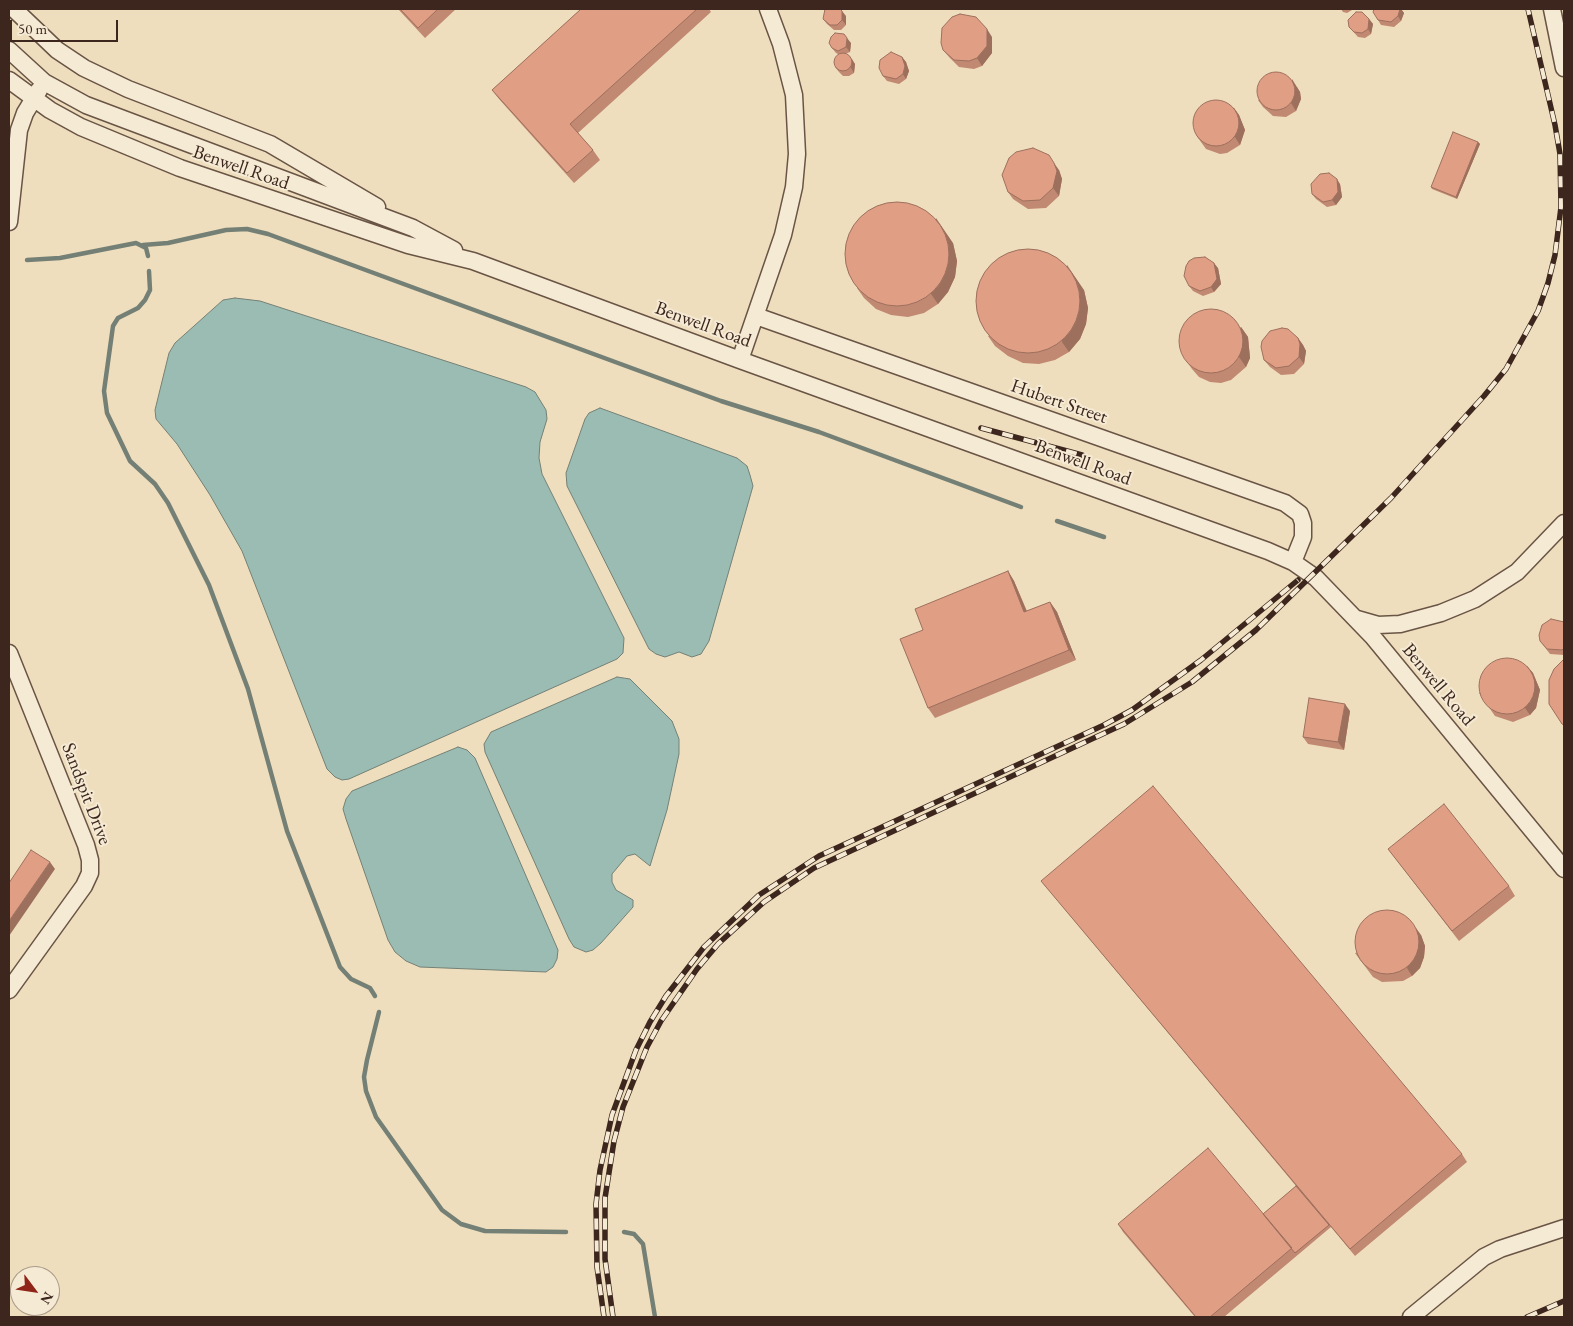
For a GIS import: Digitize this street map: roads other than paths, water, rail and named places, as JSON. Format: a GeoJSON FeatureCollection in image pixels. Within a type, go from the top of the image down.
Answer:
{"type":"FeatureCollection","features":[{"type":"Feature","properties":{"kind":"street","name":"Benwell Road"},"geometry":{"type":"LineString","coordinates":[[14,9],[57,50],[84,68],[128,89],[270,144],[413,228],[474,261]]}},
{"type":"Feature","properties":{"kind":"street"},"geometry":{"type":"LineString","coordinates":[[740,360],[783,235],[794,187],[797,154],[794,95],[788,68],[768,9]]}},
{"type":"Feature","properties":{"kind":"street"},"geometry":{"type":"LineString","coordinates":[[1552,9],[1564,68]]}},
{"type":"Feature","properties":{"kind":"street","name":"Benwell Road"},"geometry":{"type":"LineString","coordinates":[[9,50],[44,82],[106,114],[413,228]]}},
{"type":"Feature","properties":{"kind":"street","name":"Benwell Road"},"geometry":{"type":"LineString","coordinates":[[9,80],[33,99],[81,127],[180,168],[408,245],[474,261],[740,360],[1268,551],[1293,562],[1316,578],[1357,619],[1564,869]]}},
{"type":"Feature","properties":{"kind":"street"},"geometry":{"type":"LineString","coordinates":[[9,222],[19,130],[33,99],[44,82]]}},
{"type":"Feature","properties":{"kind":"street","name":"Hubert Street"},"geometry":{"type":"LineString","coordinates":[[756,316],[1285,503],[1300,514],[1303,523],[1303,537],[1293,562]]}},
{"type":"Feature","properties":{"kind":"street"},"geometry":{"type":"LineString","coordinates":[[1357,619],[1378,625],[1400,624],[1441,613],[1475,599],[1517,572],[1564,523]]}},
{"type":"Feature","properties":{"kind":"street","name":"Sandspit Drive"},"geometry":{"type":"LineString","coordinates":[[9,653],[86,845],[90,872],[84,886],[9,990]]}},
{"type":"Feature","properties":{"kind":"street"},"geometry":{"type":"LineString","coordinates":[[1411,1317],[1484,1257],[1500,1249],[1564,1228]]}},
{"type":"Feature","properties":{"kind":"water"},"geometry":{"type":"Polygon","coordinates":[[[235,298],[260,301],[526,387],[535,392],[546,410],[547,419],[540,442],[539,458],[542,474],[624,638],[623,653],[617,659],[349,779],[342,780],[335,777],[327,769],[242,551],[210,495],[177,444],[156,419],[155,410],[169,353],[175,343],[223,300],[235,298]]]}},
{"type":"Feature","properties":{"kind":"water"},"geometry":{"type":"Polygon","coordinates":[[[600,408],[737,458],[747,466],[753,486],[709,641],[701,654],[692,657],[679,652],[665,657],[649,649],[567,486],[566,473],[585,419],[589,413],[600,408]]]}},
{"type":"Feature","properties":{"kind":"water"},"geometry":{"type":"Polygon","coordinates":[[[617,677],[630,679],[672,721],[679,739],[679,754],[667,810],[650,866],[635,854],[627,856],[612,874],[612,882],[616,890],[633,900],[633,907],[601,943],[593,950],[586,952],[574,947],[569,939],[485,752],[484,744],[491,732],[617,677]]]}},
{"type":"Feature","properties":{"kind":"water"},"geometry":{"type":"Polygon","coordinates":[[[458,747],[467,750],[475,758],[558,950],[557,959],[553,967],[546,972],[420,967],[406,961],[395,952],[388,940],[343,809],[346,799],[352,791],[458,747]]]}},
{"type":"Feature","properties":{"kind":"waterway"},"geometry":{"type":"LineString","coordinates":[[143,245],[168,243],[226,230],[247,229],[268,234],[721,401],[819,432],[1021,507]]}},
{"type":"Feature","properties":{"kind":"waterway"},"geometry":{"type":"LineString","coordinates":[[27,260],[60,258],[136,243],[146,248],[148,256]]}},
{"type":"Feature","properties":{"kind":"waterway"},"geometry":{"type":"LineString","coordinates":[[149,271],[150,290],[145,300],[138,308],[118,318],[113,326],[104,391],[107,413],[130,461],[155,484],[168,503],[209,585],[248,689],[287,831],[340,967],[351,979],[370,988],[375,996]]}},
{"type":"Feature","properties":{"kind":"waterway"},"geometry":{"type":"LineString","coordinates":[[1057,521],[1104,537]]}},
{"type":"Feature","properties":{"kind":"waterway"},"geometry":{"type":"LineString","coordinates":[[379,1012],[364,1077],[366,1091],[376,1117],[442,1210],[461,1224],[485,1231],[566,1232]]}},
{"type":"Feature","properties":{"kind":"waterway"},"geometry":{"type":"LineString","coordinates":[[624,1232],[634,1234],[643,1244],[655,1317]]}},
{"type":"Feature","properties":{"kind":"railway"},"geometry":{"type":"LineString","coordinates":[[613,1317],[605,1259],[605,1198],[614,1141],[623,1107],[647,1047],[661,1021],[697,969],[718,944],[764,902],[814,868],[1124,724],[1192,682],[1256,630],[1391,498],[1484,396],[1506,369],[1538,311],[1548,283],[1555,255],[1561,207],[1560,154],[1528,9]]}},
{"type":"Feature","properties":{"kind":"railway"},"geometry":{"type":"LineString","coordinates":[[981,428],[1082,455]]}},
{"type":"Feature","properties":{"kind":"railway"},"geometry":{"type":"LineString","coordinates":[[604,1317],[597,1267],[596,1204],[600,1170],[612,1115],[636,1050],[650,1022],[666,996],[704,947],[759,895],[819,856],[1104,725],[1132,710],[1201,660],[1298,580]]}},
{"type":"Feature","properties":{"kind":"railway"},"geometry":{"type":"LineString","coordinates":[[1527,1317],[1564,1301]]}}]}
